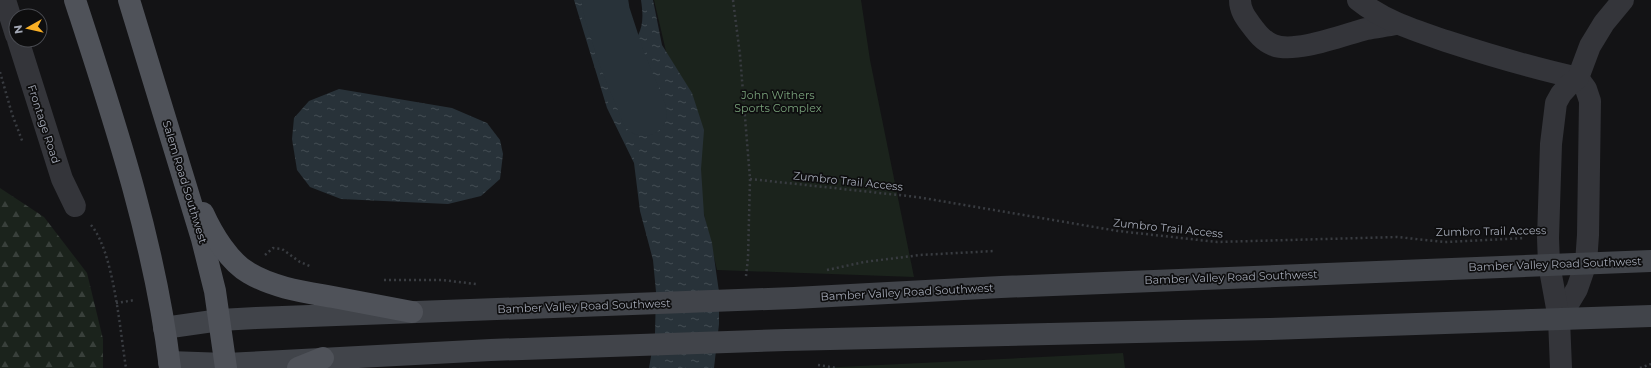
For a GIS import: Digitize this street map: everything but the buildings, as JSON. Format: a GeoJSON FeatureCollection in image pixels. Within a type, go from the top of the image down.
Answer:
{"type":"FeatureCollection","features":[{"type":"Feature","properties":{"kind":"main road"},"geometry":{"type":"LineString","coordinates":[[76,0],[125,158],[154,276],[170,365],[226,366],[323,358],[492,350],[786,340],[1270,329],[1651,316]]}},
{"type":"Feature","properties":{"kind":"main road","name":"Salem Road Southwest"},"geometry":{"type":"LineString","coordinates":[[129,0],[202,239],[215,291],[226,366]]}},
{"type":"Feature","properties":{"kind":"main road"},"geometry":{"type":"LineString","coordinates":[[176,151],[208,223],[232,260],[248,272],[267,282],[299,291],[412,312]]}},
{"type":"Feature","properties":{"kind":"main road","name":"Bamber Valley Road Southwest"},"geometry":{"type":"LineString","coordinates":[[164,328],[220,320],[794,298],[1000,287],[1651,261]]}},
{"type":"Feature","properties":{"kind":"main road"},"geometry":{"type":"LineString","coordinates":[[298,368],[323,358]]}},
{"type":"Feature","properties":{"kind":"street"},"geometry":{"type":"LineString","coordinates":[[5,0],[8,10]]}},
{"type":"Feature","properties":{"kind":"street"},"geometry":{"type":"LineString","coordinates":[[1240,0],[1240,6],[1254,29],[1262,38],[1274,45],[1290,47],[1306,45],[1366,29],[1396,24]]}},
{"type":"Feature","properties":{"kind":"street"},"geometry":{"type":"LineString","coordinates":[[1358,0],[1370,10],[1396,24],[1531,68],[1578,78],[1586,88],[1590,102],[1588,235],[1586,263],[1577,288],[1558,319]]}},
{"type":"Feature","properties":{"kind":"street"},"geometry":{"type":"LineString","coordinates":[[1561,368],[1558,319],[1549,264],[1548,238],[1551,144],[1556,103],[1561,94],[1578,78],[1590,46],[1604,22],[1623,0]]}},
{"type":"Feature","properties":{"kind":"street","name":"Frontage Road"},"geometry":{"type":"LineString","coordinates":[[21,48],[62,178],[75,206]]}},
{"type":"Feature","properties":{"kind":"path","name":"Zumbro Trail Access"},"geometry":{"type":"LineString","coordinates":[[733,0],[740,55],[750,179],[917,197],[1118,231],[1217,242],[1397,237],[1445,242],[1548,238]]}},
{"type":"Feature","properties":{"kind":"path"},"geometry":{"type":"LineString","coordinates":[[821,273],[832,269],[871,261],[920,255],[994,251]]}},
{"type":"Feature","properties":{"kind":"path"},"geometry":{"type":"LineString","coordinates":[[116,303],[126,368]]}},
{"type":"Feature","properties":{"kind":"path"},"geometry":{"type":"LineString","coordinates":[[1640,368],[1651,364]]}},
{"type":"Feature","properties":{"kind":"green space","name":"John Withers Sports Complex"},"geometry":{"type":"Polygon","coordinates":[[[654,0],[861,0],[870,60],[914,277],[717,270],[654,0]]]}},
{"type":"Feature","properties":{"kind":"green space"},"geometry":{"type":"Polygon","coordinates":[[[0,188],[44,217],[87,273],[103,339],[103,368],[0,368],[0,188]]]}},
{"type":"Feature","properties":{"kind":"green space"},"geometry":{"type":"Polygon","coordinates":[[[1123,353],[1125,368],[819,368],[1123,353]]]}},
{"type":"Feature","properties":{"kind":"water"},"geometry":{"type":"Polygon","coordinates":[[[574,0],[607,0],[604,28],[610,50],[624,55],[638,36],[642,24],[641,0],[653,0],[662,45],[692,93],[704,130],[701,169],[704,215],[712,243],[719,292],[719,324],[714,368],[649,368],[655,333],[656,292],[653,260],[640,211],[634,163],[607,108],[574,0]]]}},
{"type":"Feature","properties":{"kind":"water"},"geometry":{"type":"Polygon","coordinates":[[[339,89],[452,108],[487,123],[500,140],[503,154],[500,179],[481,196],[448,204],[341,199],[310,187],[297,170],[292,139],[294,118],[309,101],[339,89]]]}},
{"type":"Feature","properties":{"kind":"waterway"},"geometry":{"type":"LineString","coordinates":[[605,0],[607,13],[622,59],[644,113]]}}]}
